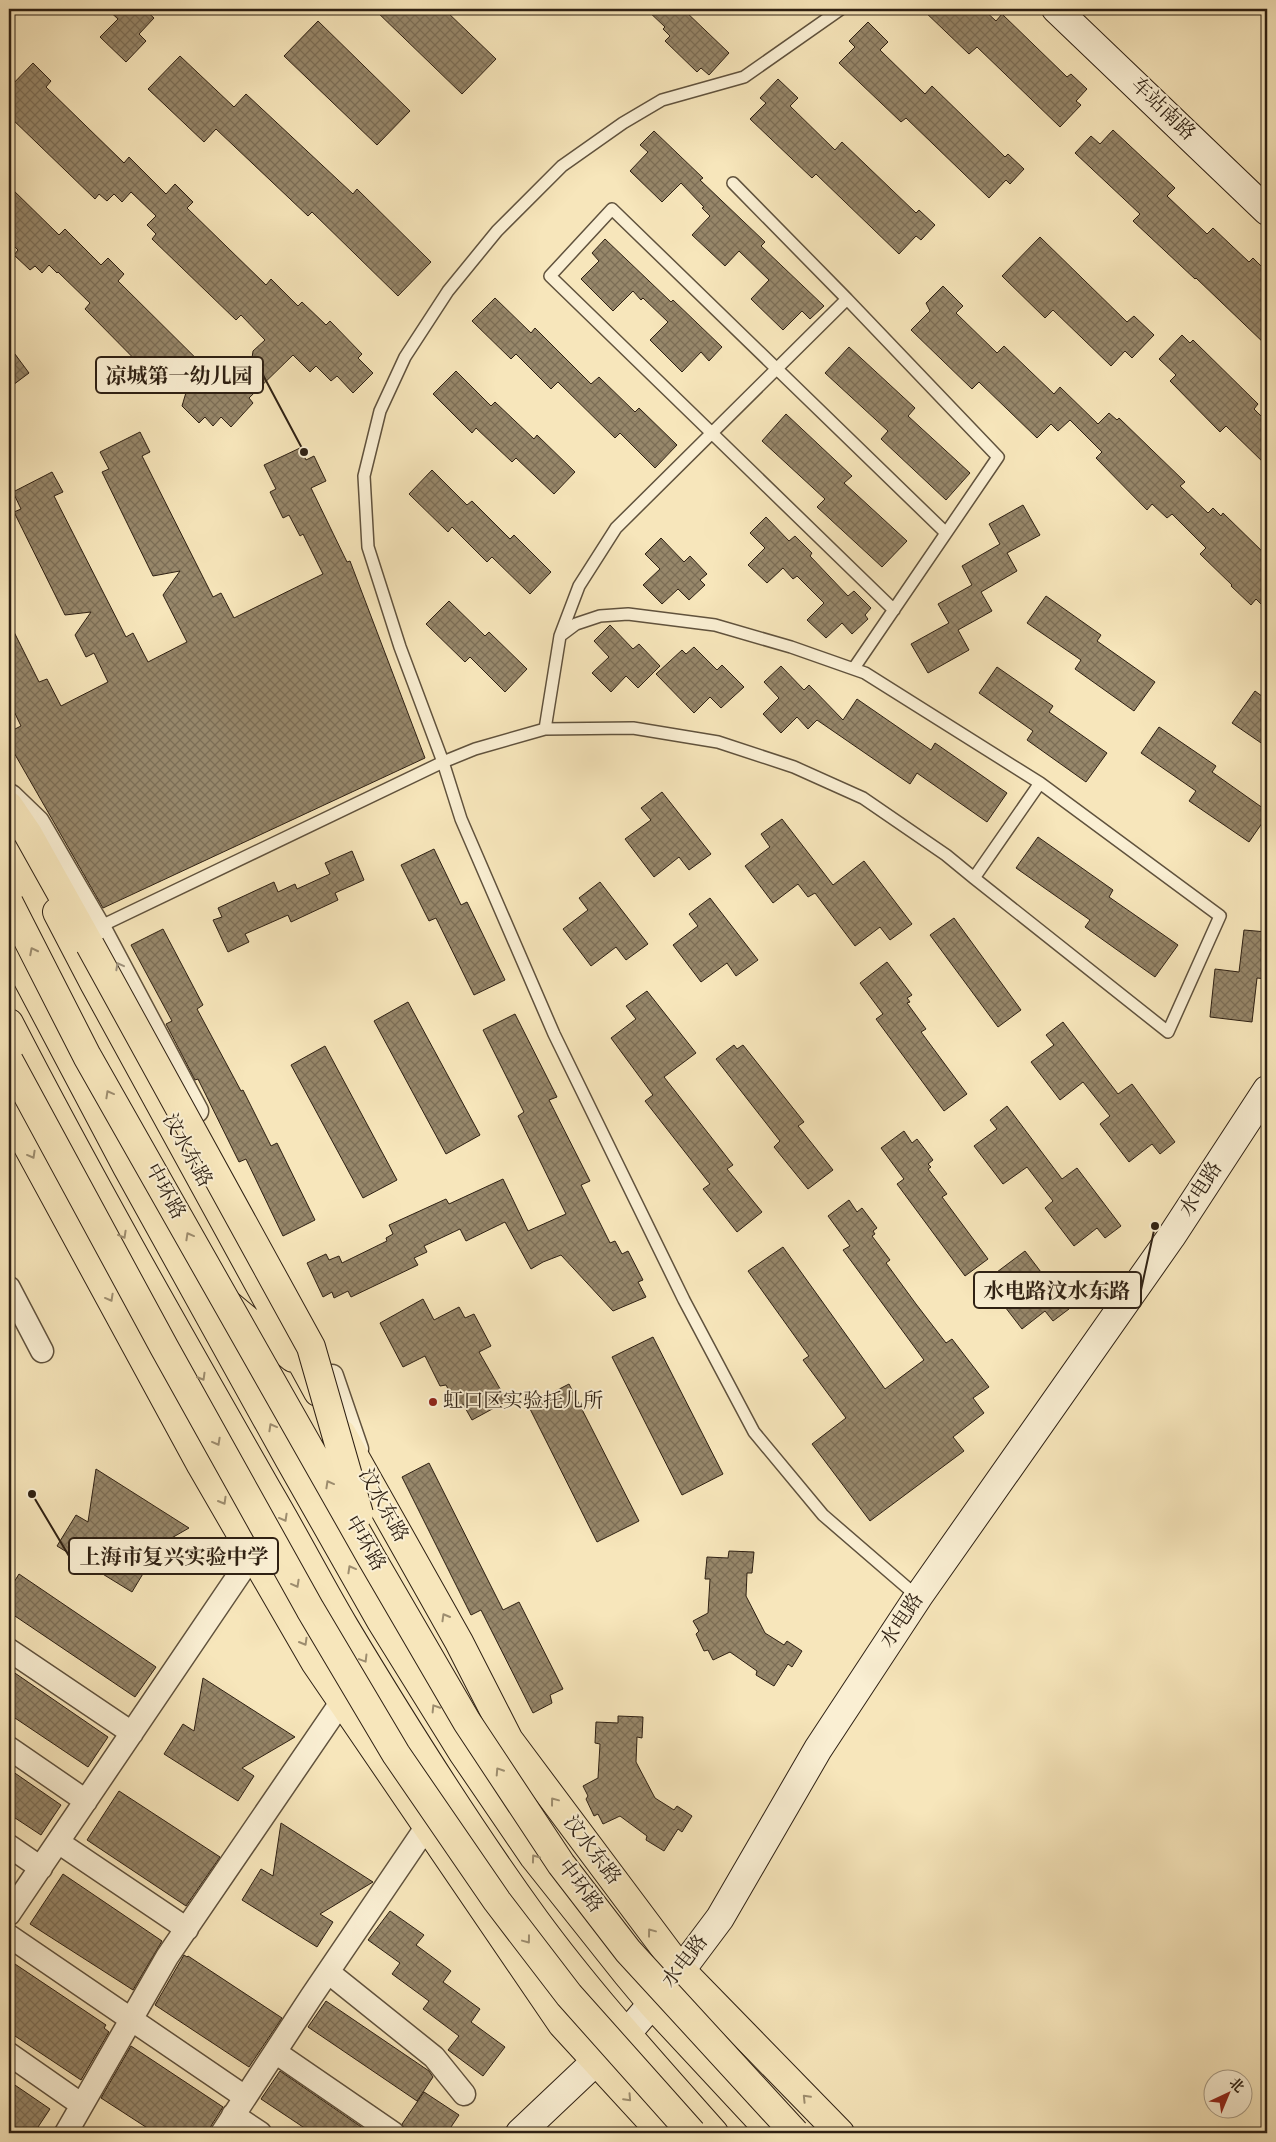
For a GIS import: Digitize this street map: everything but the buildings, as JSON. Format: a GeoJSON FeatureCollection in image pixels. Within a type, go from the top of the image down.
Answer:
{"type":"FeatureCollection","features":[{"type":"Feature","properties":{"kind":"main road","name":"车站南路"},"geometry":{"type":"LineString","coordinates":[[1056,9],[1267,211]]}},
{"type":"Feature","properties":{"kind":"main road"},"geometry":{"type":"LineString","coordinates":[[9,806],[94,936],[311,1347],[371,1557]]}},
{"type":"Feature","properties":{"kind":"main road","name":"汶水东路"},"geometry":{"type":"LineString","coordinates":[[9,818],[94,983],[368,1481],[459,1642],[509,1740],[681,1970],[840,2133]]}},
{"type":"Feature","properties":{"kind":"main road","name":"中环路"},"geometry":{"type":"LineString","coordinates":[[9,903],[87,1056],[371,1557],[468,1722],[561,1864],[628,1951],[795,2133]]}},
{"type":"Feature","properties":{"kind":"main road"},"geometry":{"type":"LineString","coordinates":[[9,944],[123,1159],[381,1621],[463,1752],[534,1857],[652,2004],[772,2133]]}},
{"type":"Feature","properties":{"kind":"main road"},"geometry":{"type":"LineString","coordinates":[[9,1023],[148,1280],[342,1623],[404,1724],[475,1834],[537,1923],[626,2033],[714,2133]]}},
{"type":"Feature","properties":{"kind":"main road"},"geometry":{"type":"LineString","coordinates":[[9,1061],[164,1347],[310,1609],[396,1754],[497,1901],[569,1995],[692,2133]]}},
{"type":"Feature","properties":{"kind":"main road","name":"水电路"},"geometry":{"type":"LineString","coordinates":[[520,2133],[626,2033],[681,1970],[720,1918],[818,1749],[918,1597],[1171,1237],[1267,1090]]}},
{"type":"Feature","properties":{"kind":"main road"},"geometry":{"type":"LineString","coordinates":[[9,1112],[189,1441],[316,1662],[562,2024],[662,2133]]}},
{"type":"Feature","properties":{"kind":"main road"},"geometry":{"type":"LineString","coordinates":[[181,1263],[306,1369]]}},
{"type":"Feature","properties":{"kind":"main road"},"geometry":{"type":"LineString","coordinates":[[148,1280],[189,1441]]}},
{"type":"Feature","properties":{"kind":"main road"},"geometry":{"type":"LineString","coordinates":[[459,1642],[463,1752]]}},
{"type":"Feature","properties":{"kind":"street"},"geometry":{"type":"LineString","coordinates":[[9,793],[38,822],[94,936],[321,1346],[368,1481]]}},
{"type":"Feature","properties":{"kind":"street"},"geometry":{"type":"LineString","coordinates":[[9,1288],[42,1351]]}},
{"type":"Feature","properties":{"kind":"street"},"geometry":{"type":"LineString","coordinates":[[9,1914],[253,1554]]}},
{"type":"Feature","properties":{"kind":"street"},"geometry":{"type":"LineString","coordinates":[[9,1650],[132,1733]]}},
{"type":"Feature","properties":{"kind":"street"},"geometry":{"type":"LineString","coordinates":[[66,2133],[168,1957],[342,1701]]}},
{"type":"Feature","properties":{"kind":"street"},"geometry":{"type":"LineString","coordinates":[[9,1748],[86,1801]]}},
{"type":"Feature","properties":{"kind":"street"},"geometry":{"type":"LineString","coordinates":[[234,2115],[427,1826]]}},
{"type":"Feature","properties":{"kind":"street"},"geometry":{"type":"LineString","coordinates":[[58,1842],[187,1929]]}},
{"type":"Feature","properties":{"kind":"street"},"geometry":{"type":"LineString","coordinates":[[9,1846],[41,1868]]}},
{"type":"Feature","properties":{"kind":"street"},"geometry":{"type":"LineString","coordinates":[[9,1936],[132,2019],[234,2115],[260,2133]]}},
{"type":"Feature","properties":{"kind":"street"},"geometry":{"type":"LineString","coordinates":[[328,1972],[434,2057],[464,2094]]}},
{"type":"Feature","properties":{"kind":"street"},"geometry":{"type":"LineString","coordinates":[[275,2052],[393,2133]]}},
{"type":"Feature","properties":{"kind":"street"},"geometry":{"type":"LineString","coordinates":[[9,2054],[82,2105]]}},
{"type":"Feature","properties":{"kind":"lane"},"geometry":{"type":"LineString","coordinates":[[841,9],[744,77],[662,100],[623,123],[562,166],[496,231],[448,291],[405,357],[380,411],[364,476],[368,547],[400,647],[443,762],[461,819],[554,1034],[684,1300],[754,1432],[824,1515],[918,1597]]}},
{"type":"Feature","properties":{"kind":"lane"},"geometry":{"type":"LineString","coordinates":[[733,183],[998,457],[854,668]]}},
{"type":"Feature","properties":{"kind":"lane"},"geometry":{"type":"LineString","coordinates":[[894,610],[550,276],[612,209],[946,533]]}},
{"type":"Feature","properties":{"kind":"lane"},"geometry":{"type":"LineString","coordinates":[[545,729],[560,636],[579,586],[616,528],[847,299]]}},
{"type":"Feature","properties":{"kind":"lane"},"geometry":{"type":"LineString","coordinates":[[94,936],[443,762],[475,749],[545,729],[633,728],[718,742],[794,767],[863,798],[946,854],[1168,1032],[1220,916],[1040,784],[866,673],[791,646],[715,625],[628,614],[600,616],[576,624],[560,636]]}},
{"type":"Feature","properties":{"kind":"lane"},"geometry":{"type":"LineString","coordinates":[[974,878],[1040,784]]}},
{"type":"Feature","properties":{"kind":"place","name":"凉城第一幼儿园"},"geometry":{"type":"Point","coordinates":[304,452]}},
{"type":"Feature","properties":{"kind":"place","name":"水电路汶水东路"},"geometry":{"type":"Point","coordinates":[1155,1226]}},
{"type":"Feature","properties":{"kind":"place","name":"虹口区实验托儿所"},"geometry":{"type":"Point","coordinates":[433,1402]}},
{"type":"Feature","properties":{"kind":"place","name":"上海市复兴实验中学"},"geometry":{"type":"Point","coordinates":[32,1494]}}]}
